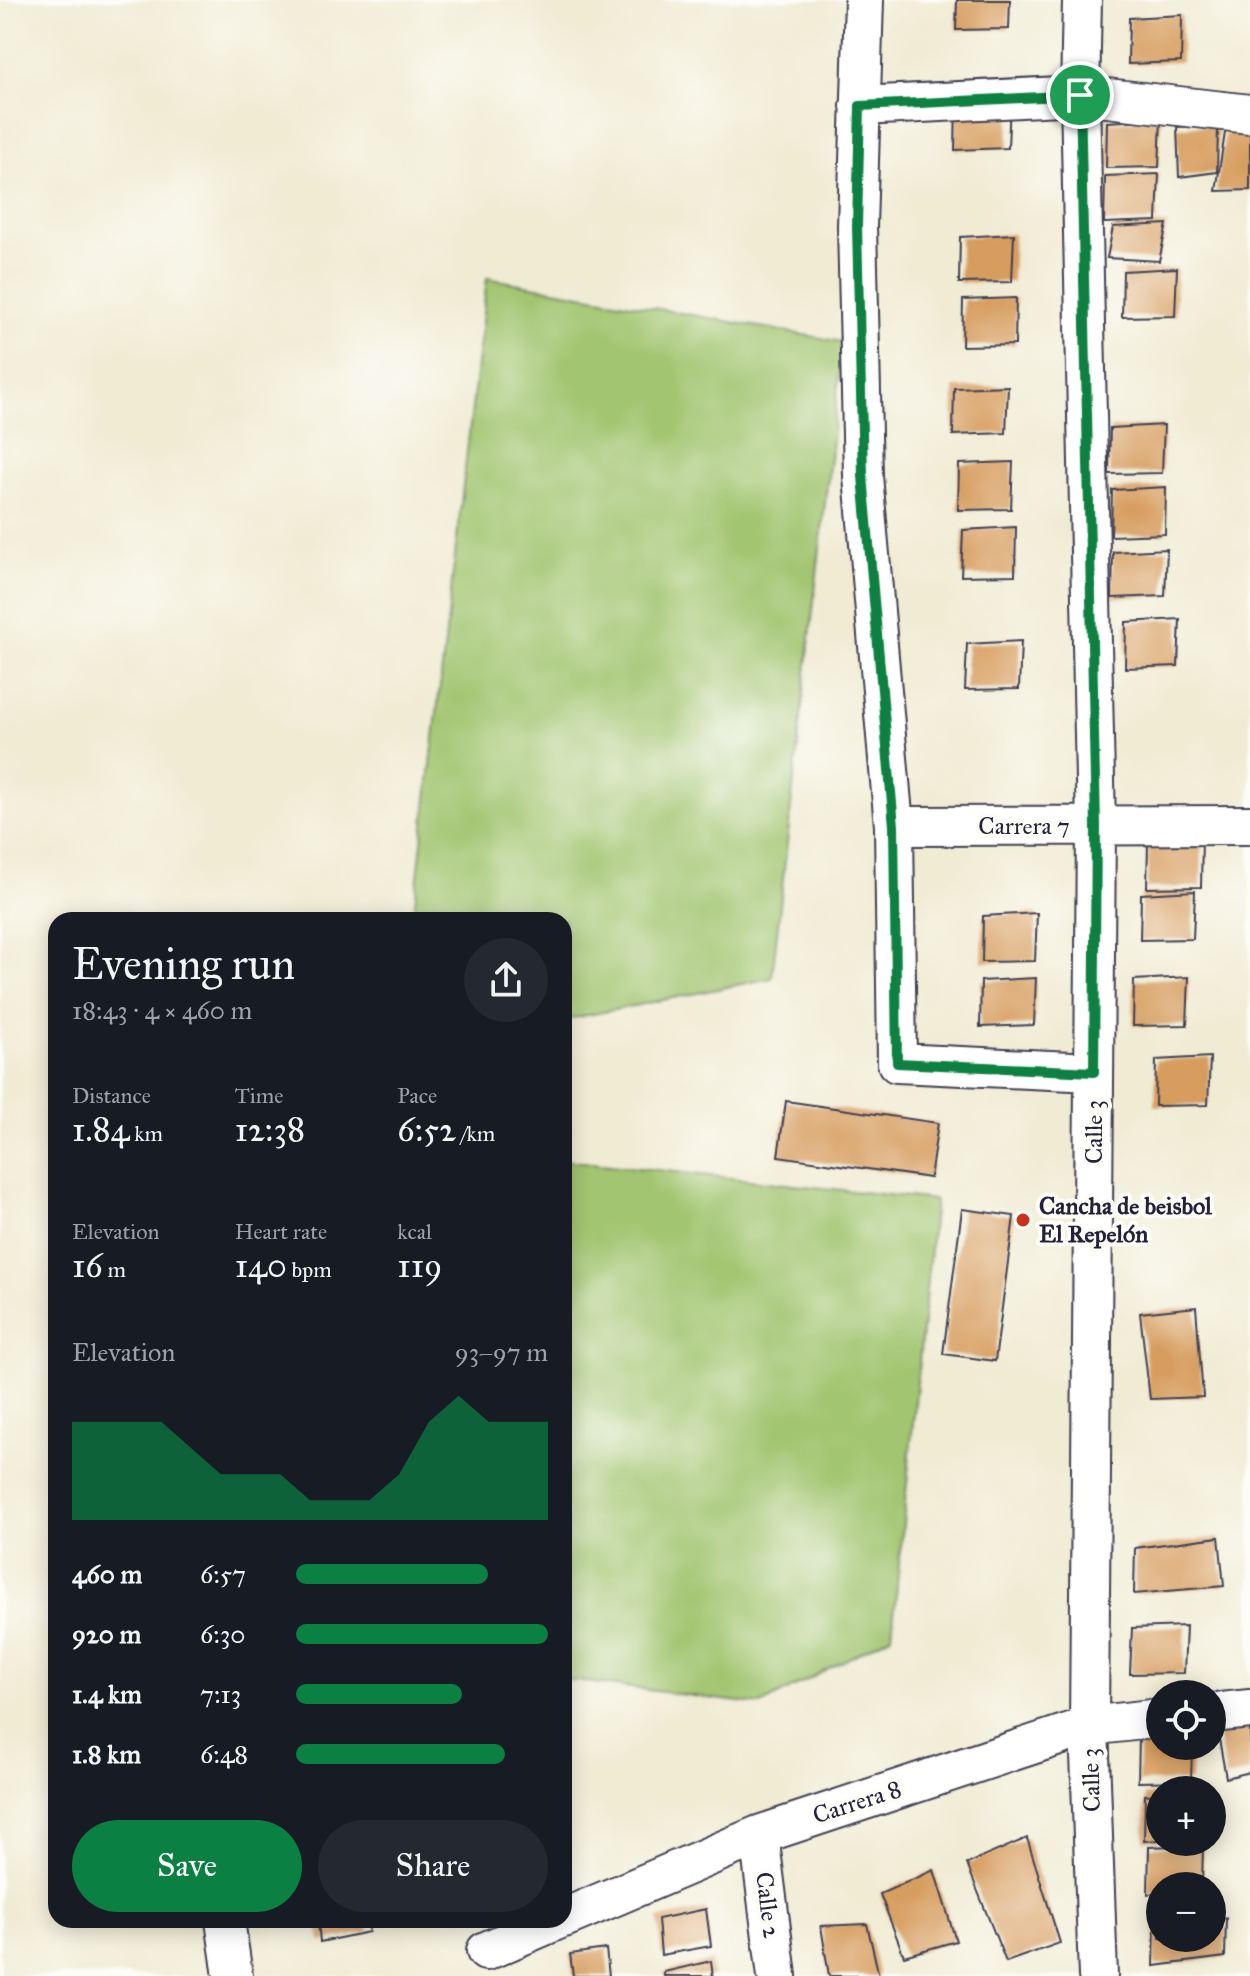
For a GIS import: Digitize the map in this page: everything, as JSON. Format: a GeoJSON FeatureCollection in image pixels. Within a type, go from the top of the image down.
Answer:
{"type":"FeatureCollection","features":[{"type":"Feature","properties":{"kind":"street"},"geometry":{"type":"LineString","coordinates":[[864,0],[857,226],[863,476],[894,826],[897,1063],[1094,1072]]}},
{"type":"Feature","properties":{"kind":"street","name":"Calle 3"},"geometry":{"type":"LineString","coordinates":[[1082,0],[1080,95],[1096,826],[1089,1726],[1098,1976]]}},
{"type":"Feature","properties":{"kind":"street"},"geometry":{"type":"LineString","coordinates":[[860,106],[1080,95],[1250,114]]}},
{"type":"Feature","properties":{"kind":"street","name":"Carrera 7"},"geometry":{"type":"LineString","coordinates":[[894,826],[1250,825]]}},
{"type":"Feature","properties":{"kind":"street"},"geometry":{"type":"LineString","coordinates":[[1226,1712],[1250,1709]]}},
{"type":"Feature","properties":{"kind":"street","name":"Carrera 8"},"geometry":{"type":"LineString","coordinates":[[572,1915],[759,1835],[1089,1726],[1146,1720]]}},
{"type":"Feature","properties":{"kind":"street","name":"Calle 2"},"geometry":{"type":"LineString","coordinates":[[759,1835],[777,1976]]}},
{"type":"Feature","properties":{"kind":"street"},"geometry":{"type":"LineString","coordinates":[[226,1928],[233,1976]]}},
{"type":"Feature","properties":{"kind":"street"},"geometry":{"type":"LineString","coordinates":[[486,1949],[538,1928]]}},
{"type":"Feature","properties":{"kind":"green space"},"geometry":{"type":"Polygon","coordinates":[[[487,278],[843,342],[772,978],[572,1018],[572,912],[414,912],[487,278]]]}},
{"type":"Feature","properties":{"kind":"green space"},"geometry":{"type":"Polygon","coordinates":[[[572,1161],[935,1200],[892,1635],[761,1705],[572,1680],[572,1161]]]}},
{"type":"Feature","properties":{"kind":"building"},"geometry":{"type":"Polygon","coordinates":[[[957,0],[1010,0],[1009,29],[956,30],[957,0]]]}},
{"type":"Feature","properties":{"kind":"building"},"geometry":{"type":"Polygon","coordinates":[[[1182,15],[1181,62],[1128,64],[1129,18],[1182,15]]]}},
{"type":"Feature","properties":{"kind":"building"},"geometry":{"type":"Polygon","coordinates":[[[1010,101],[1008,148],[955,150],[956,103],[1010,101]]]}},
{"type":"Feature","properties":{"kind":"building"},"geometry":{"type":"Polygon","coordinates":[[[1161,119],[1159,167],[1106,168],[1107,122],[1161,119]]]}},
{"type":"Feature","properties":{"kind":"building"},"geometry":{"type":"Polygon","coordinates":[[[1218,125],[1217,172],[1179,177],[1177,127],[1218,125]]]}},
{"type":"Feature","properties":{"kind":"building"},"geometry":{"type":"Polygon","coordinates":[[[1250,125],[1250,190],[1216,191],[1226,126],[1250,125]]]}},
{"type":"Feature","properties":{"kind":"building"},"geometry":{"type":"Polygon","coordinates":[[[1159,174],[1157,221],[1104,223],[1105,176],[1159,174]]]}},
{"type":"Feature","properties":{"kind":"building"},"geometry":{"type":"Polygon","coordinates":[[[1167,224],[1159,261],[1107,258],[1113,227],[1167,224]]]}},
{"type":"Feature","properties":{"kind":"building"},"geometry":{"type":"Polygon","coordinates":[[[1014,234],[1012,282],[959,283],[960,237],[1014,234]]]}},
{"type":"Feature","properties":{"kind":"building"},"geometry":{"type":"Polygon","coordinates":[[[1177,268],[1175,316],[1122,317],[1123,271],[1177,268]]]}},
{"type":"Feature","properties":{"kind":"building"},"geometry":{"type":"Polygon","coordinates":[[[1016,298],[1015,345],[962,346],[963,300],[1016,298]]]}},
{"type":"Feature","properties":{"kind":"building"},"geometry":{"type":"Polygon","coordinates":[[[1008,386],[1006,433],[953,435],[954,388],[1008,386]]]}},
{"type":"Feature","properties":{"kind":"building"},"geometry":{"type":"Polygon","coordinates":[[[1164,425],[1162,473],[1109,474],[1110,428],[1164,425]]]}},
{"type":"Feature","properties":{"kind":"building"},"geometry":{"type":"Polygon","coordinates":[[[1013,462],[1011,509],[958,510],[959,464],[1013,462]]]}},
{"type":"Feature","properties":{"kind":"building"},"geometry":{"type":"Polygon","coordinates":[[[1166,487],[1165,534],[1111,536],[1112,490],[1166,487]]]}},
{"type":"Feature","properties":{"kind":"building"},"geometry":{"type":"Polygon","coordinates":[[[1016,527],[1015,575],[961,576],[963,530],[1016,527]]]}},
{"type":"Feature","properties":{"kind":"building"},"geometry":{"type":"Polygon","coordinates":[[[1167,549],[1165,596],[1112,598],[1113,552],[1167,549]]]}},
{"type":"Feature","properties":{"kind":"building"},"geometry":{"type":"Polygon","coordinates":[[[1180,619],[1178,666],[1125,668],[1126,622],[1180,619]]]}},
{"type":"Feature","properties":{"kind":"building"},"geometry":{"type":"Polygon","coordinates":[[[1021,641],[1019,689],[965,690],[967,644],[1021,641]]]}},
{"type":"Feature","properties":{"kind":"building"},"geometry":{"type":"Polygon","coordinates":[[[1202,840],[1201,887],[1147,888],[1148,842],[1202,840]]]}},
{"type":"Feature","properties":{"kind":"building"},"geometry":{"type":"Polygon","coordinates":[[[1195,891],[1193,939],[1140,940],[1141,894],[1195,891]]]}},
{"type":"Feature","properties":{"kind":"building"},"geometry":{"type":"Polygon","coordinates":[[[1037,913],[1035,961],[982,962],[983,916],[1037,913]]]}},
{"type":"Feature","properties":{"kind":"building"},"geometry":{"type":"Polygon","coordinates":[[[1189,977],[1187,1025],[1133,1026],[1134,980],[1189,977]]]}},
{"type":"Feature","properties":{"kind":"building"},"geometry":{"type":"Polygon","coordinates":[[[1036,978],[1034,1025],[980,1027],[981,981],[1036,978]]]}},
{"type":"Feature","properties":{"kind":"building"},"geometry":{"type":"Polygon","coordinates":[[[1210,1057],[1208,1105],[1155,1106],[1156,1060],[1210,1057]]]}},
{"type":"Feature","properties":{"kind":"building"},"geometry":{"type":"Polygon","coordinates":[[[786,1101],[938,1123],[930,1178],[778,1156],[786,1101]]]}},
{"type":"Feature","properties":{"kind":"building"},"geometry":{"type":"Polygon","coordinates":[[[962,1209],[1014,1216],[995,1361],[943,1354],[962,1209]]]}},
{"type":"Feature","properties":{"kind":"building"},"geometry":{"type":"Polygon","coordinates":[[[1196,1307],[1203,1397],[1150,1399],[1140,1313],[1196,1307]]]}},
{"type":"Feature","properties":{"kind":"building"},"geometry":{"type":"Polygon","coordinates":[[[1219,1537],[1224,1586],[1134,1594],[1135,1548],[1219,1537]]]}},
{"type":"Feature","properties":{"kind":"building"},"geometry":{"type":"Polygon","coordinates":[[[1186,1626],[1184,1673],[1130,1674],[1132,1628],[1186,1626]]]}},
{"type":"Feature","properties":{"kind":"building"},"geometry":{"type":"Polygon","coordinates":[[[1250,1716],[1250,1772],[1226,1778],[1223,1760],[1226,1760],[1226,1720],[1250,1716]]]}},
{"type":"Feature","properties":{"kind":"building"},"geometry":{"type":"Polygon","coordinates":[[[1139,1736],[1146,1736],[1146,1760],[1192,1760],[1191,1776],[1146,1776],[1146,1782],[1138,1782],[1139,1736]]]}},
{"type":"Feature","properties":{"kind":"building"},"geometry":{"type":"Polygon","coordinates":[[[1145,1795],[1146,1841],[1144,1841],[1145,1795]]]}},
{"type":"Feature","properties":{"kind":"building"},"geometry":{"type":"Polygon","coordinates":[[[1027,1838],[1060,1943],[1006,1962],[967,1864],[1027,1838]]]}},
{"type":"Feature","properties":{"kind":"building"},"geometry":{"type":"Polygon","coordinates":[[[1149,1856],[1203,1856],[1202,1872],[1148,1872],[1149,1856]]]}},
{"type":"Feature","properties":{"kind":"building"},"geometry":{"type":"Polygon","coordinates":[[[934,1870],[956,1941],[904,1956],[880,1894],[934,1870]]]}},
{"type":"Feature","properties":{"kind":"building"},"geometry":{"type":"Polygon","coordinates":[[[706,1909],[711,1946],[661,1955],[658,1919],[706,1909]]]}},
{"type":"Feature","properties":{"kind":"building"},"geometry":{"type":"Polygon","coordinates":[[[867,1924],[879,1976],[829,1976],[821,1926],[867,1924]]]}},
{"type":"Feature","properties":{"kind":"building"},"geometry":{"type":"Polygon","coordinates":[[[319,1928],[369,1928],[369,1932],[320,1942],[319,1928]]]}},
{"type":"Feature","properties":{"kind":"building"},"geometry":{"type":"Polygon","coordinates":[[[606,1949],[609,1976],[573,1976],[570,1954],[606,1949]]]}},
{"type":"Feature","properties":{"kind":"building"},"geometry":{"type":"Polygon","coordinates":[[[1154,1952],[1225,1952],[1225,1957],[1154,1966],[1154,1952]]]}},
{"type":"Feature","properties":{"kind":"building"},"geometry":{"type":"Polygon","coordinates":[[[711,1961],[713,1976],[664,1976],[664,1972],[711,1961]]]}},
{"type":"Feature","properties":{"kind":"place","name":"Cancha de beisbol El Repelón"},"geometry":{"type":"Point","coordinates":[1023,1220]}},
{"type":"Feature","properties":{"kind":"route"},"geometry":{"type":"LineString","coordinates":[[1080,95],[1096,826],[1094,1072],[897,1063],[894,826],[863,476],[857,226],[860,106],[1080,95]]}}]}
